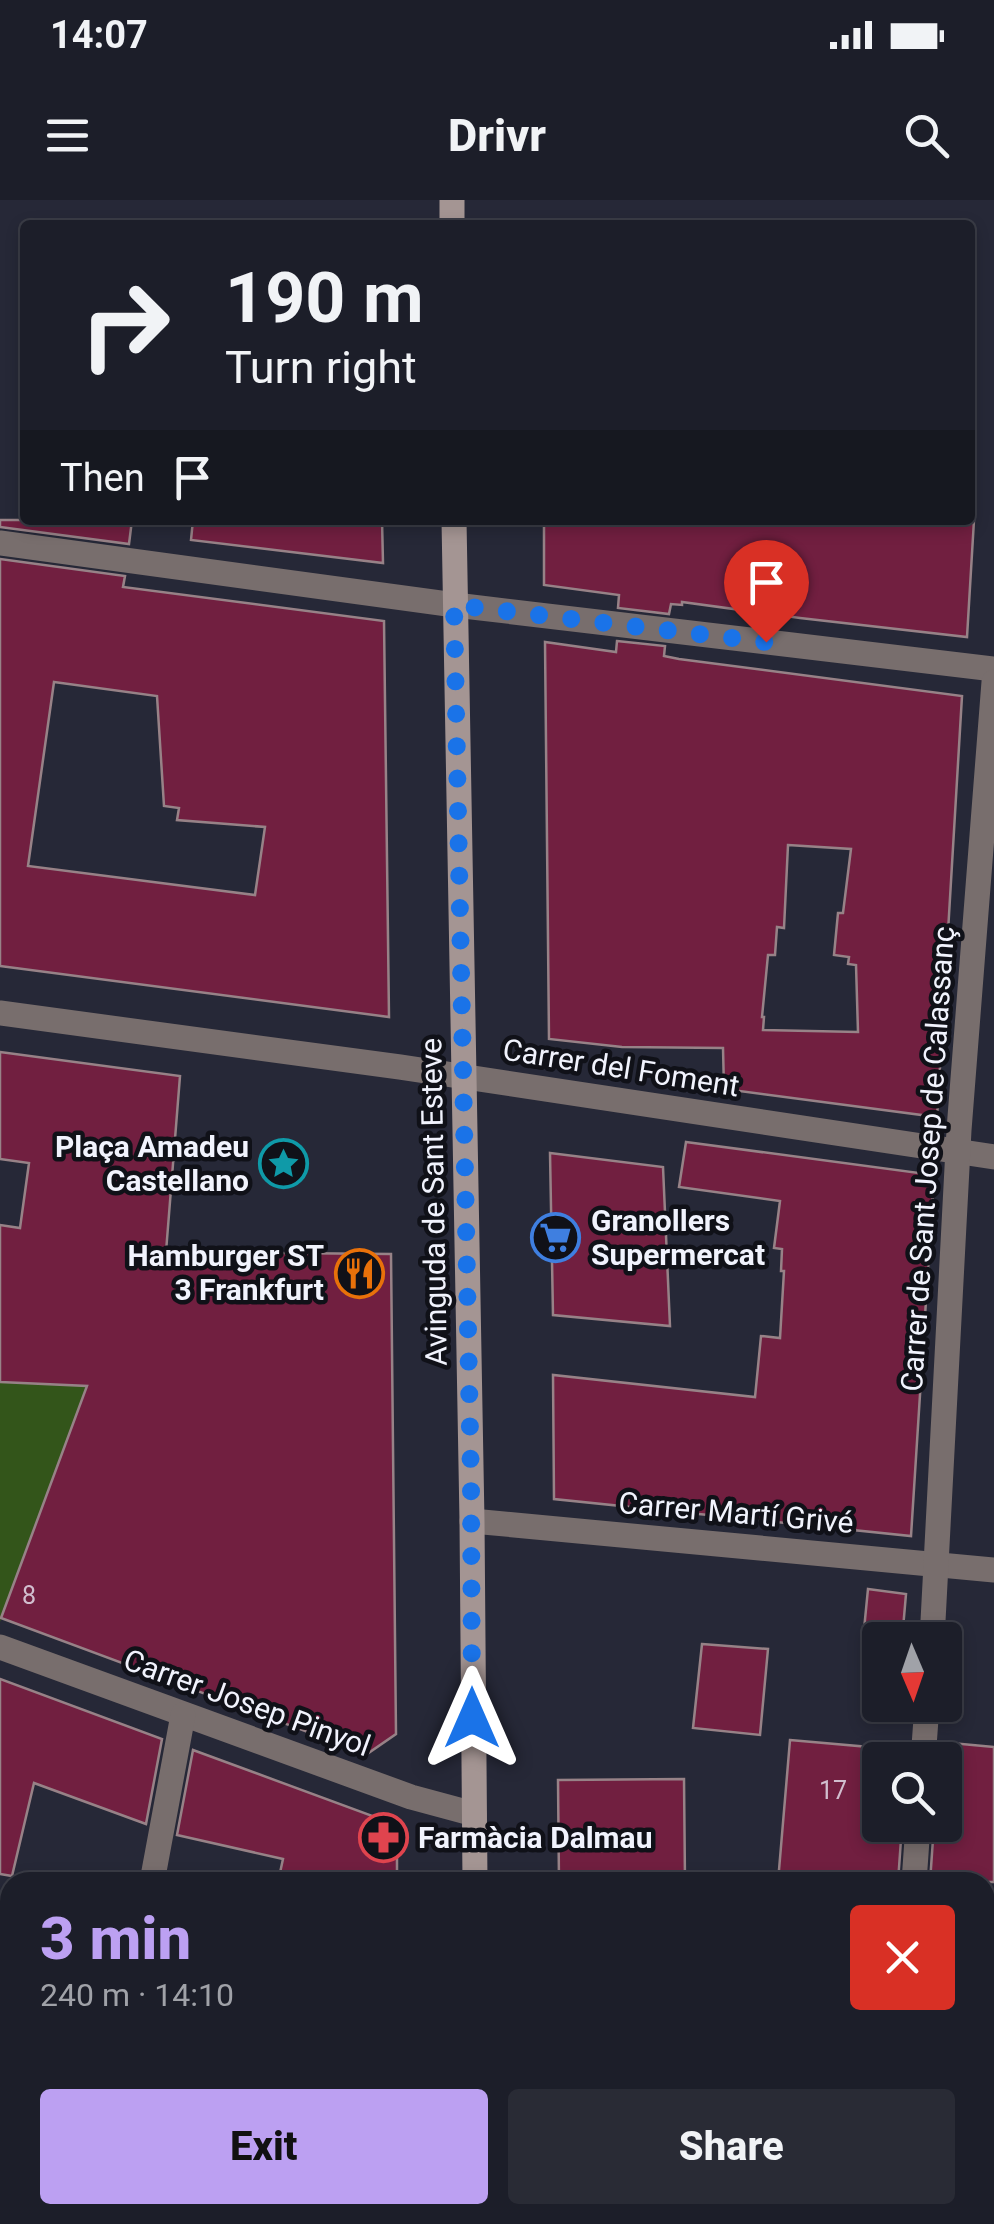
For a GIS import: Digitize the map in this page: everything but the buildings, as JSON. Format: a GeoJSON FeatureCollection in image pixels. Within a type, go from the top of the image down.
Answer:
{"type":"FeatureCollection","features":[{"type":"Feature","properties":{"kind":"street","name":"Avinguda de Sant Esteve"},"geometry":{"type":"LineString","coordinates":[[454,525],[475,1872]]}},
{"type":"Feature","properties":{"kind":"street"},"geometry":{"type":"LineString","coordinates":[[0,542],[454,605],[994,669]]}},
{"type":"Feature","properties":{"kind":"street","name":"Carrer de Sant Josep de Calassanç"},"geometry":{"type":"LineString","coordinates":[[933,1622],[958,1152],[994,682]]}},
{"type":"Feature","properties":{"kind":"street","name":"Carrer del Foment"},"geometry":{"type":"LineString","coordinates":[[0,1013],[465,1077],[994,1157]]}},
{"type":"Feature","properties":{"kind":"street","name":"Carrer Martí Grivé"},"geometry":{"type":"LineString","coordinates":[[472,1522],[994,1570]]}},
{"type":"Feature","properties":{"kind":"street","name":"Carrer Josep Pinyol"},"geometry":{"type":"LineString","coordinates":[[0,1647],[411,1796],[474,1814]]}},
{"type":"Feature","properties":{"kind":"street"},"geometry":{"type":"LineString","coordinates":[[154,1872],[182,1715]]}},
{"type":"Feature","properties":{"kind":"street"},"geometry":{"type":"LineString","coordinates":[[915,1872],[917,1842]]}},
{"type":"Feature","properties":{"kind":"green space"},"geometry":{"type":"Polygon","coordinates":[[[0,1382],[87,1386],[0,1622],[0,1382]]]}},
{"type":"Feature","properties":{"kind":"place","name":"Plaça Amadeu Castellano"},"geometry":{"type":"Point","coordinates":[284,1164]}},
{"type":"Feature","properties":{"kind":"place","name":"Granollers Supermercat"},"geometry":{"type":"Point","coordinates":[556,1238]}},
{"type":"Feature","properties":{"kind":"place","name":"Hamburger ST 3 Frankfurt"},"geometry":{"type":"Point","coordinates":[359,1273]}},
{"type":"Feature","properties":{"kind":"place","name":"Farmàcia Dalmau"},"geometry":{"type":"Point","coordinates":[383,1838]}},
{"type":"Feature","properties":{"kind":"route"},"geometry":{"type":"LineString","coordinates":[[472,1718],[465,1077],[454,605],[766,642]]}}]}
